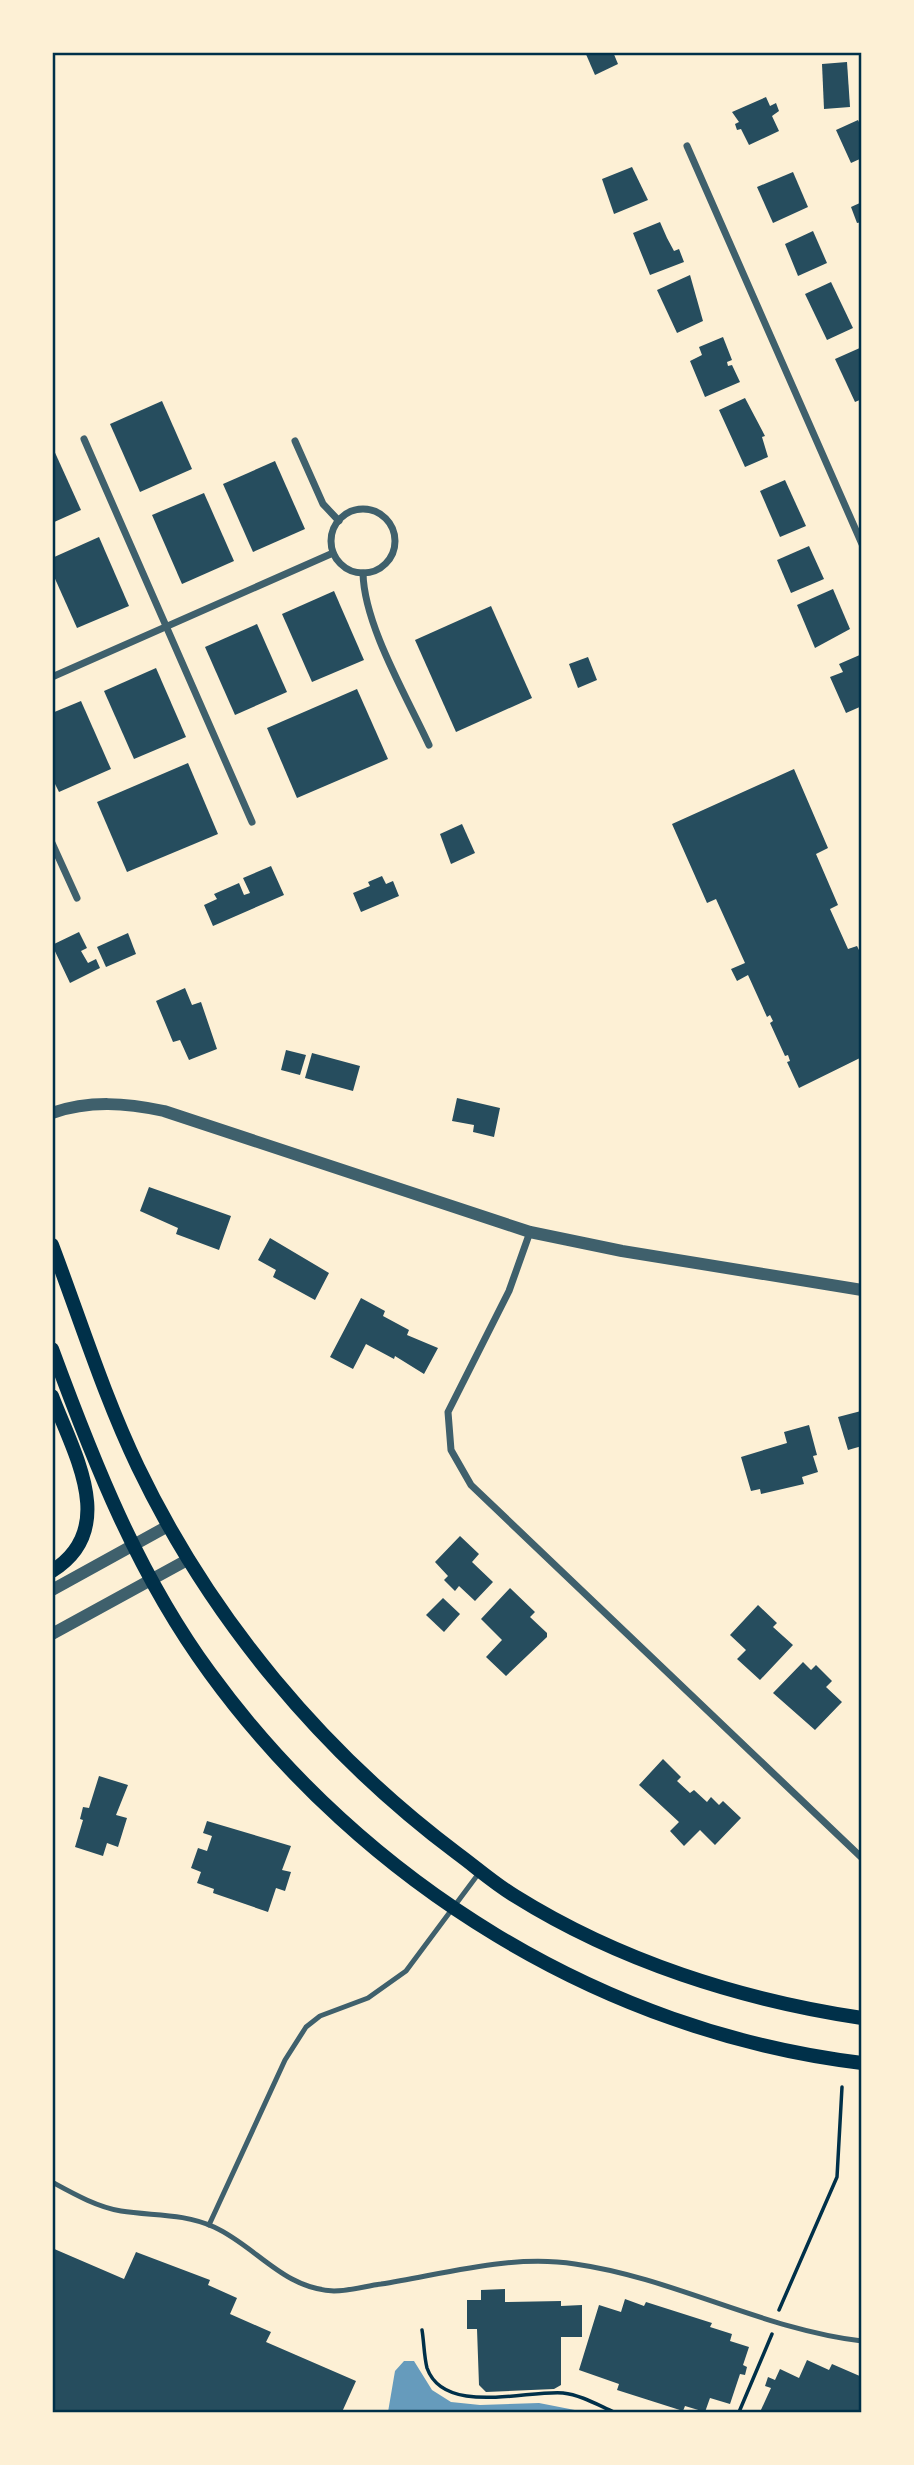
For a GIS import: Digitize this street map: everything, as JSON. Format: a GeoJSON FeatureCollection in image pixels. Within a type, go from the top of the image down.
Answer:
{"type":"FeatureCollection","features":[{"type":"Feature","properties":{"kind":"main road"},"geometry":{"type":"LineString","coordinates":[[52,1245],[118,1423],[168,1525],[255,1654],[343,1756],[374,1786],[514,1896],[630,1954],[731,1991],[862,2018]]}},
{"type":"Feature","properties":{"kind":"main road"},"geometry":{"type":"LineString","coordinates":[[52,1349],[104,1486],[151,1579],[210,1673],[307,1786],[399,1868],[500,1939],[634,2004],[717,2033],[779,2049],[862,2063]]}},
{"type":"Feature","properties":{"kind":"main road"},"geometry":{"type":"LineString","coordinates":[[52,1396],[89,1504],[82,1540],[73,1556],[52,1571]]}},
{"type":"Feature","properties":{"kind":"street"},"geometry":{"type":"LineString","coordinates":[[687,146],[862,544]]}},
{"type":"Feature","properties":{"kind":"street"},"geometry":{"type":"LineString","coordinates":[[84,439],[252,822]]}},
{"type":"Feature","properties":{"kind":"street"},"geometry":{"type":"LineString","coordinates":[[295,442],[323,504],[339,521]]}},
{"type":"Feature","properties":{"kind":"street"},"geometry":{"type":"LineString","coordinates":[[365,509],[383,516],[390,523],[396,542],[394,552],[382,568],[363,573],[345,568],[333,553],[332,536],[339,521],[355,510],[365,509]]}},
{"type":"Feature","properties":{"kind":"street"},"geometry":{"type":"LineString","coordinates":[[52,677],[333,553]]}},
{"type":"Feature","properties":{"kind":"street"},"geometry":{"type":"LineString","coordinates":[[363,573],[368,610],[429,745]]}},
{"type":"Feature","properties":{"kind":"street"},"geometry":{"type":"LineString","coordinates":[[52,843],[77,898]]}},
{"type":"Feature","properties":{"kind":"street"},"geometry":{"type":"LineString","coordinates":[[52,1113],[97,1104],[130,1104],[164,1111],[530,1232],[622,1251],[862,1290]]}},
{"type":"Feature","properties":{"kind":"street"},"geometry":{"type":"LineString","coordinates":[[530,1232],[509,1291],[448,1412],[450,1450],[471,1485],[862,1858]]}},
{"type":"Feature","properties":{"kind":"street"},"geometry":{"type":"LineString","coordinates":[[52,1590],[168,1525]]}},
{"type":"Feature","properties":{"kind":"street"},"geometry":{"type":"LineString","coordinates":[[52,1634],[189,1559]]}},
{"type":"Feature","properties":{"kind":"lane"},"geometry":{"type":"LineString","coordinates":[[209,2225],[285,2060],[306,2027],[320,2016],[368,1998],[388,1986],[406,1970],[481,1871]]}},
{"type":"Feature","properties":{"kind":"lane"},"geometry":{"type":"LineString","coordinates":[[52,2182],[101,2206],[121,2211],[182,2216],[209,2225],[281,2274],[307,2285],[334,2291],[429,2277],[477,2265],[573,2263],[631,2276],[809,2333],[862,2341]]}},
{"type":"Feature","properties":{"kind":"path"},"geometry":{"type":"LineString","coordinates":[[739,2413],[837,2177],[842,2087]]}},
{"type":"Feature","properties":{"kind":"path"},"geometry":{"type":"LineString","coordinates":[[422,2330],[428,2369],[449,2392],[475,2398],[563,2393],[582,2397],[614,2413]]}},
{"type":"Feature","properties":{"kind":"water"},"geometry":{"type":"Polygon","coordinates":[[[404,2361],[414,2361],[432,2390],[451,2402],[480,2405],[539,2403],[585,2412],[388,2412],[395,2371],[404,2361]]]}},
{"type":"Feature","properties":{"kind":"building"},"geometry":{"type":"Polygon","coordinates":[[[585,52],[613,52],[618,64],[595,75],[585,52]]]}},
{"type":"Feature","properties":{"kind":"building"},"geometry":{"type":"Polygon","coordinates":[[[847,62],[850,107],[824,109],[822,64],[847,62]]]}},
{"type":"Feature","properties":{"kind":"building"},"geometry":{"type":"Polygon","coordinates":[[[766,97],[770,106],[776,103],[779,111],[772,116],[779,131],[749,145],[741,129],[737,130],[735,124],[739,122],[732,112],[766,97]]]}},
{"type":"Feature","properties":{"kind":"building"},"geometry":{"type":"Polygon","coordinates":[[[858,120],[862,128],[862,158],[851,163],[836,130],[858,120]]]}},
{"type":"Feature","properties":{"kind":"building"},"geometry":{"type":"Polygon","coordinates":[[[632,167],[648,200],[614,214],[602,179],[632,167]]]}},
{"type":"Feature","properties":{"kind":"building"},"geometry":{"type":"Polygon","coordinates":[[[793,172],[808,207],[773,223],[757,187],[793,172]]]}},
{"type":"Feature","properties":{"kind":"building"},"geometry":{"type":"Polygon","coordinates":[[[862,202],[862,222],[857,223],[851,207],[862,202]]]}},
{"type":"Feature","properties":{"kind":"building"},"geometry":{"type":"Polygon","coordinates":[[[660,222],[674,251],[679,249],[684,262],[650,275],[633,233],[660,222]]]}},
{"type":"Feature","properties":{"kind":"building"},"geometry":{"type":"Polygon","coordinates":[[[813,231],[827,263],[798,276],[785,244],[813,231]]]}},
{"type":"Feature","properties":{"kind":"building"},"geometry":{"type":"Polygon","coordinates":[[[690,275],[703,321],[677,333],[657,290],[690,275]]]}},
{"type":"Feature","properties":{"kind":"building"},"geometry":{"type":"Polygon","coordinates":[[[831,282],[853,328],[827,340],[805,294],[831,282]]]}},
{"type":"Feature","properties":{"kind":"building"},"geometry":{"type":"Polygon","coordinates":[[[723,337],[732,360],[727,362],[728,366],[732,365],[740,382],[705,397],[690,361],[702,355],[699,347],[723,337]]]}},
{"type":"Feature","properties":{"kind":"building"},"geometry":{"type":"Polygon","coordinates":[[[862,347],[862,399],[855,402],[835,359],[862,347]]]}},
{"type":"Feature","properties":{"kind":"building"},"geometry":{"type":"Polygon","coordinates":[[[745,398],[765,436],[762,437],[768,457],[745,467],[719,410],[745,398]]]}},
{"type":"Feature","properties":{"kind":"building"},"geometry":{"type":"Polygon","coordinates":[[[162,401],[192,469],[140,492],[110,424],[162,401]]]}},
{"type":"Feature","properties":{"kind":"building"},"geometry":{"type":"Polygon","coordinates":[[[52,446],[81,510],[52,523],[52,446]]]}},
{"type":"Feature","properties":{"kind":"building"},"geometry":{"type":"Polygon","coordinates":[[[275,461],[305,529],[253,552],[223,484],[275,461]]]}},
{"type":"Feature","properties":{"kind":"building"},"geometry":{"type":"Polygon","coordinates":[[[785,480],[806,526],[780,537],[760,491],[785,480]]]}},
{"type":"Feature","properties":{"kind":"building"},"geometry":{"type":"Polygon","coordinates":[[[204,493],[234,561],[182,584],[152,515],[204,493]]]}},
{"type":"Feature","properties":{"kind":"building"},"geometry":{"type":"Polygon","coordinates":[[[99,537],[129,606],[77,628],[52,572],[52,558],[99,537]]]}},
{"type":"Feature","properties":{"kind":"building"},"geometry":{"type":"Polygon","coordinates":[[[809,546],[824,579],[791,593],[777,560],[809,546]]]}},
{"type":"Feature","properties":{"kind":"building"},"geometry":{"type":"Polygon","coordinates":[[[833,589],[850,629],[815,648],[797,605],[833,589]]]}},
{"type":"Feature","properties":{"kind":"building"},"geometry":{"type":"Polygon","coordinates":[[[334,591],[364,660],[312,682],[282,614],[334,591]]]}},
{"type":"Feature","properties":{"kind":"building"},"geometry":{"type":"Polygon","coordinates":[[[491,606],[532,698],[456,732],[415,640],[491,606]]]}},
{"type":"Feature","properties":{"kind":"building"},"geometry":{"type":"Polygon","coordinates":[[[257,624],[287,692],[235,715],[205,647],[257,624]]]}},
{"type":"Feature","properties":{"kind":"building"},"geometry":{"type":"Polygon","coordinates":[[[862,654],[862,706],[846,713],[830,677],[843,672],[839,664],[862,654]]]}},
{"type":"Feature","properties":{"kind":"building"},"geometry":{"type":"Polygon","coordinates":[[[588,657],[597,680],[578,688],[569,664],[588,657]]]}},
{"type":"Feature","properties":{"kind":"building"},"geometry":{"type":"Polygon","coordinates":[[[156,668],[186,737],[134,759],[104,691],[156,668]]]}},
{"type":"Feature","properties":{"kind":"building"},"geometry":{"type":"Polygon","coordinates":[[[357,689],[388,759],[297,798],[267,728],[357,689]]]}},
{"type":"Feature","properties":{"kind":"building"},"geometry":{"type":"Polygon","coordinates":[[[81,701],[111,769],[59,792],[52,778],[52,713],[81,701]]]}},
{"type":"Feature","properties":{"kind":"building"},"geometry":{"type":"Polygon","coordinates":[[[188,763],[218,834],[127,872],[97,802],[188,763]]]}},
{"type":"Feature","properties":{"kind":"building"},"geometry":{"type":"Polygon","coordinates":[[[794,769],[828,848],[816,854],[838,905],[830,909],[848,949],[857,946],[862,956],[862,1057],[799,1088],[787,1062],[790,1061],[788,1055],[785,1056],[770,1023],[773,1021],[770,1015],[767,1017],[748,975],[737,981],[731,969],[745,963],[716,899],[707,903],[672,824],[794,769]]]}},
{"type":"Feature","properties":{"kind":"building"},"geometry":{"type":"Polygon","coordinates":[[[462,824],[475,853],[451,864],[440,834],[462,824]]]}},
{"type":"Feature","properties":{"kind":"building"},"geometry":{"type":"Polygon","coordinates":[[[271,866],[284,895],[213,926],[204,905],[217,899],[214,894],[239,883],[244,895],[250,893],[243,878],[271,866]]]}},
{"type":"Feature","properties":{"kind":"building"},"geometry":{"type":"Polygon","coordinates":[[[382,876],[386,884],[393,881],[399,896],[361,912],[353,893],[370,886],[368,882],[382,876]]]}},
{"type":"Feature","properties":{"kind":"building"},"geometry":{"type":"Polygon","coordinates":[[[79,932],[87,948],[81,951],[88,963],[96,959],[100,968],[70,983],[52,945],[79,932]]]}},
{"type":"Feature","properties":{"kind":"building"},"geometry":{"type":"Polygon","coordinates":[[[128,933],[136,954],[106,967],[97,947],[128,933]]]}},
{"type":"Feature","properties":{"kind":"building"},"geometry":{"type":"Polygon","coordinates":[[[185,988],[192,1005],[201,1002],[217,1049],[189,1060],[180,1040],[173,1042],[156,1001],[185,988]]]}},
{"type":"Feature","properties":{"kind":"building"},"geometry":{"type":"Polygon","coordinates":[[[286,1050],[306,1055],[300,1075],[281,1070],[286,1050]]]}},
{"type":"Feature","properties":{"kind":"building"},"geometry":{"type":"Polygon","coordinates":[[[312,1053],[360,1066],[353,1091],[305,1078],[312,1053]]]}},
{"type":"Feature","properties":{"kind":"building"},"geometry":{"type":"Polygon","coordinates":[[[457,1098],[500,1108],[494,1137],[473,1132],[474,1125],[452,1121],[457,1098]]]}},
{"type":"Feature","properties":{"kind":"building"},"geometry":{"type":"Polygon","coordinates":[[[149,1187],[231,1216],[219,1250],[176,1234],[178,1228],[140,1211],[149,1187]]]}},
{"type":"Feature","properties":{"kind":"building"},"geometry":{"type":"Polygon","coordinates":[[[270,1238],[329,1273],[315,1300],[273,1277],[276,1270],[258,1260],[270,1238]]]}},
{"type":"Feature","properties":{"kind":"building"},"geometry":{"type":"Polygon","coordinates":[[[361,1298],[385,1311],[383,1316],[409,1330],[407,1335],[438,1348],[424,1374],[395,1356],[394,1359],[366,1344],[353,1369],[330,1357],[361,1298]]]}},
{"type":"Feature","properties":{"kind":"building"},"geometry":{"type":"Polygon","coordinates":[[[861,1411],[862,1446],[848,1450],[838,1417],[861,1411]]]}},
{"type":"Feature","properties":{"kind":"building"},"geometry":{"type":"Polygon","coordinates":[[[809,1425],[817,1455],[813,1456],[818,1472],[802,1477],[804,1484],[761,1494],[760,1489],[751,1491],[741,1457],[787,1443],[784,1432],[809,1425]]]}},
{"type":"Feature","properties":{"kind":"building"},"geometry":{"type":"Polygon","coordinates":[[[460,1536],[479,1554],[472,1562],[493,1582],[475,1601],[459,1586],[455,1591],[444,1580],[448,1576],[435,1562],[460,1536]]]}},
{"type":"Feature","properties":{"kind":"building"},"geometry":{"type":"Polygon","coordinates":[[[510,1588],[535,1612],[530,1617],[547,1633],[547,1637],[506,1676],[486,1657],[502,1640],[481,1619],[510,1588]]]}},
{"type":"Feature","properties":{"kind":"building"},"geometry":{"type":"Polygon","coordinates":[[[443,1598],[460,1614],[444,1632],[426,1615],[443,1598]]]}},
{"type":"Feature","properties":{"kind":"building"},"geometry":{"type":"Polygon","coordinates":[[[758,1605],[777,1623],[773,1627],[793,1645],[760,1680],[737,1659],[746,1650],[730,1635],[758,1605]]]}},
{"type":"Feature","properties":{"kind":"building"},"geometry":{"type":"Polygon","coordinates":[[[803,1662],[811,1670],[816,1665],[832,1681],[826,1687],[842,1702],[815,1730],[773,1693],[803,1662]]]}},
{"type":"Feature","properties":{"kind":"building"},"geometry":{"type":"Polygon","coordinates":[[[663,1759],[681,1777],[677,1781],[690,1793],[694,1790],[707,1802],[711,1797],[719,1805],[723,1801],[741,1818],[715,1845],[700,1830],[684,1846],[670,1831],[679,1822],[639,1785],[663,1759]]]}},
{"type":"Feature","properties":{"kind":"building"},"geometry":{"type":"Polygon","coordinates":[[[99,1776],[128,1785],[116,1815],[127,1818],[118,1847],[107,1843],[103,1856],[75,1847],[83,1820],[80,1819],[83,1807],[89,1808],[99,1776]]]}},
{"type":"Feature","properties":{"kind":"building"},"geometry":{"type":"Polygon","coordinates":[[[207,1821],[291,1846],[282,1870],[291,1872],[285,1891],[276,1888],[268,1912],[213,1893],[214,1889],[197,1883],[201,1872],[191,1868],[198,1848],[207,1851],[212,1836],[203,1833],[207,1821]]]}},
{"type":"Feature","properties":{"kind":"building"},"geometry":{"type":"Polygon","coordinates":[[[52,2248],[124,2279],[136,2252],[210,2280],[208,2285],[237,2298],[230,2314],[271,2332],[266,2342],[356,2381],[342,2412],[52,2412],[52,2248]]]}},
{"type":"Feature","properties":{"kind":"building"},"geometry":{"type":"Polygon","coordinates":[[[505,2289],[505,2302],[561,2301],[561,2306],[582,2305],[582,2337],[561,2337],[561,2385],[554,2389],[486,2392],[479,2385],[477,2329],[467,2329],[467,2300],[481,2300],[481,2290],[505,2289]]]}},
{"type":"Feature","properties":{"kind":"building"},"geometry":{"type":"Polygon","coordinates":[[[625,2299],[644,2306],[646,2302],[712,2323],[710,2327],[732,2334],[730,2341],[749,2347],[743,2365],[747,2367],[745,2375],[740,2374],[730,2404],[710,2398],[705,2412],[685,2406],[683,2411],[617,2390],[619,2384],[579,2370],[599,2305],[621,2312],[625,2299]]]}},
{"type":"Feature","properties":{"kind":"building"},"geometry":{"type":"Polygon","coordinates":[[[807,2360],[829,2370],[832,2364],[862,2377],[862,2412],[760,2412],[771,2388],[765,2386],[768,2377],[775,2380],[780,2369],[799,2378],[807,2360]]]}}]}
